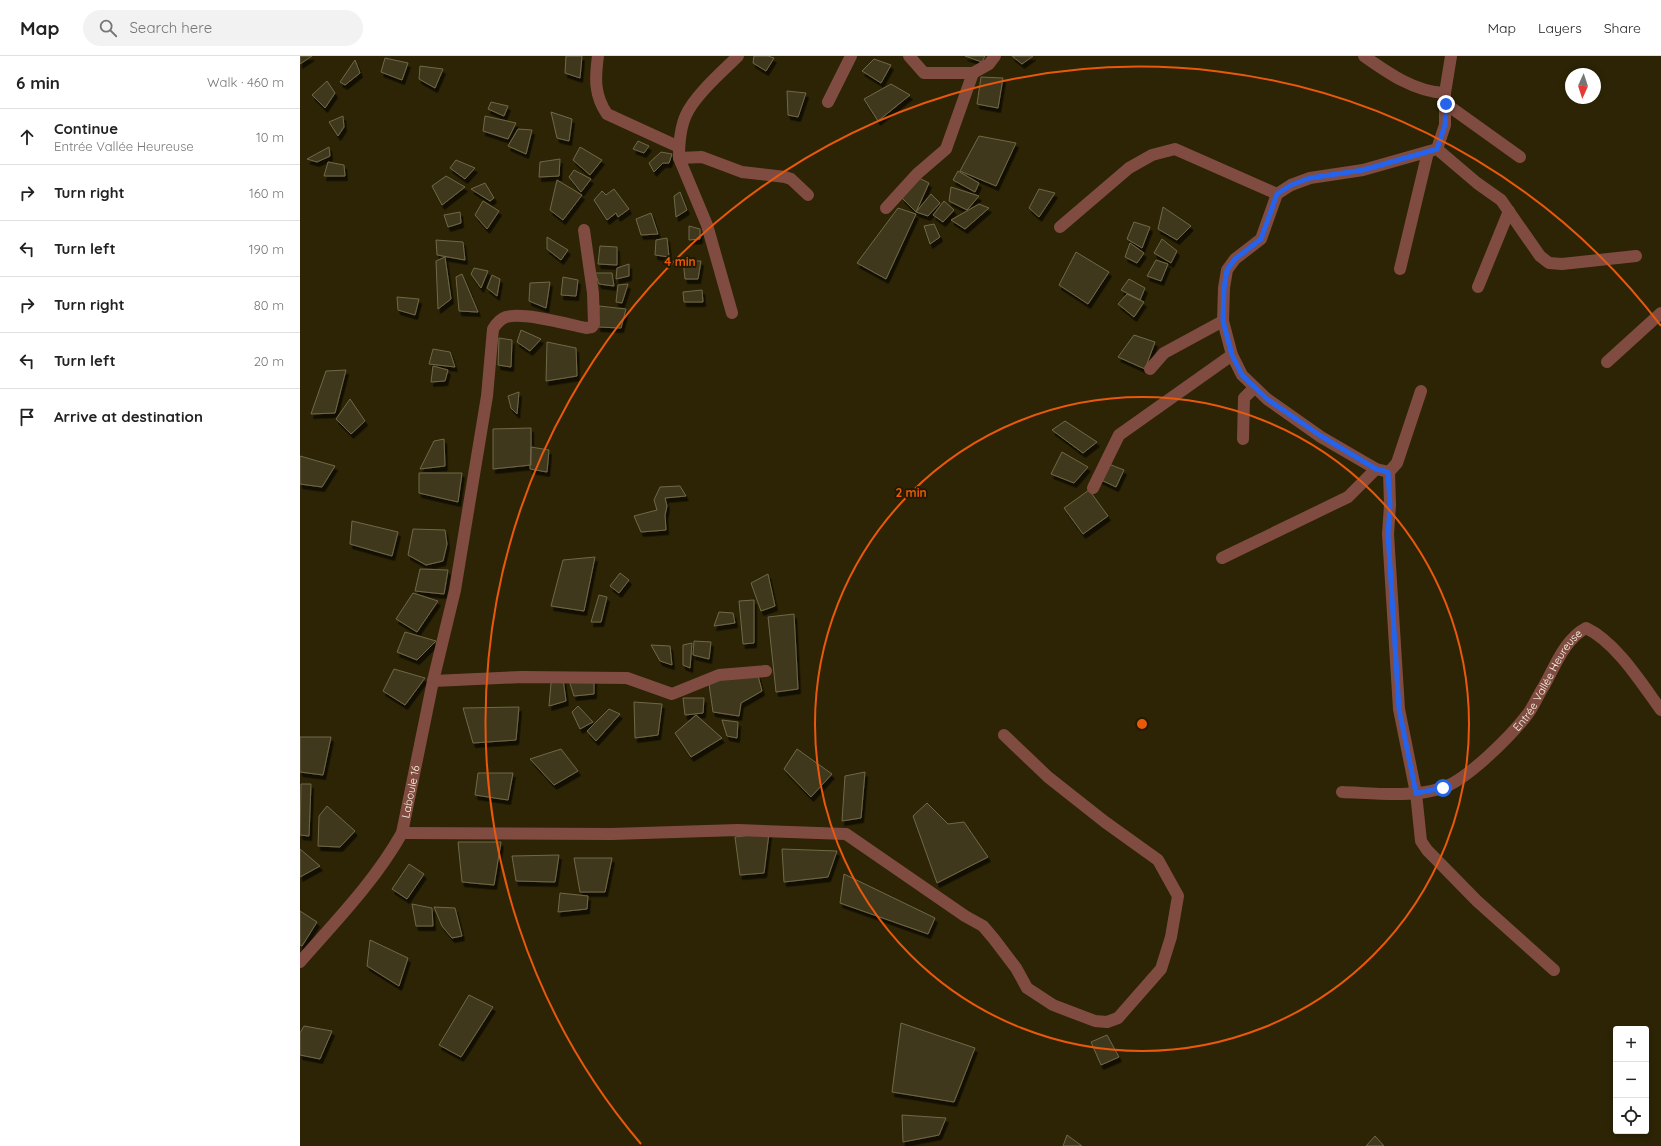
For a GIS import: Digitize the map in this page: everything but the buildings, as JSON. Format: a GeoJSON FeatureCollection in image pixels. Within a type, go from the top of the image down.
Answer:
{"type":"FeatureCollection","features":[{"type":"Feature","properties":{"kind":"street"},"geometry":{"type":"LineString","coordinates":[[598,56],[595,83],[600,104],[607,114],[679,152],[702,157],[742,172],[791,178],[808,195]]}},
{"type":"Feature","properties":{"kind":"street"},"geometry":{"type":"LineString","coordinates":[[732,313],[707,225],[679,152],[686,114],[706,88],[738,56]]}},
{"type":"Feature","properties":{"kind":"street"},"geometry":{"type":"LineString","coordinates":[[828,102],[850,56]]}},
{"type":"Feature","properties":{"kind":"street"},"geometry":{"type":"LineString","coordinates":[[908,56],[924,73],[973,73],[989,64],[995,56]]}},
{"type":"Feature","properties":{"kind":"street"},"geometry":{"type":"LineString","coordinates":[[1364,56],[1387,72],[1446,99],[1520,157]]}},
{"type":"Feature","properties":{"kind":"street"},"geometry":{"type":"LineString","coordinates":[[1400,269],[1433,151],[1445,125],[1450,56]]}},
{"type":"Feature","properties":{"kind":"street"},"geometry":{"type":"LineString","coordinates":[[886,208],[917,174],[946,149],[973,73]]}},
{"type":"Feature","properties":{"kind":"street"},"geometry":{"type":"LineString","coordinates":[[1060,227],[1129,168],[1152,155],[1175,149],[1277,194]]}},
{"type":"Feature","properties":{"kind":"street"},"geometry":{"type":"LineString","coordinates":[[1388,472],[1376,469],[1321,436],[1254,388],[1242,375],[1232,355],[1223,321],[1224,288],[1227,270],[1235,259],[1261,239],[1277,194],[1291,185],[1310,178],[1363,170],[1433,151]]}},
{"type":"Feature","properties":{"kind":"street"},"geometry":{"type":"LineString","coordinates":[[1433,151],[1501,200],[1540,256],[1549,263],[1562,264],[1636,256]]}},
{"type":"Feature","properties":{"kind":"street"},"geometry":{"type":"LineString","coordinates":[[1478,287],[1509,211]]}},
{"type":"Feature","properties":{"kind":"street","name":"Laboule 16"},"geometry":{"type":"LineString","coordinates":[[300,962],[363,891],[392,852],[402,833],[433,681],[455,590],[487,396],[493,329],[498,322],[507,317],[528,316],[586,328],[592,327],[594,324],[593,293],[584,230]]}},
{"type":"Feature","properties":{"kind":"street"},"geometry":{"type":"LineString","coordinates":[[1607,362],[1661,313]]}},
{"type":"Feature","properties":{"kind":"street"},"geometry":{"type":"LineString","coordinates":[[1150,369],[1164,353],[1223,321]]}},
{"type":"Feature","properties":{"kind":"street"},"geometry":{"type":"LineString","coordinates":[[1093,488],[1119,435],[1232,355]]}},
{"type":"Feature","properties":{"kind":"street"},"geometry":{"type":"LineString","coordinates":[[1243,439],[1244,398],[1254,388]]}},
{"type":"Feature","properties":{"kind":"street"},"geometry":{"type":"LineString","coordinates":[[1421,391],[1397,463],[1388,472],[1390,505],[1388,534],[1399,709],[1416,793],[1421,841],[1427,850],[1477,901],[1554,970]]}},
{"type":"Feature","properties":{"kind":"street"},"geometry":{"type":"LineString","coordinates":[[1222,558],[1348,497],[1376,469]]}},
{"type":"Feature","properties":{"kind":"street","name":"Entrée Vallée Heureuse"},"geometry":{"type":"LineString","coordinates":[[1416,793],[1443,788],[1482,762],[1500,745],[1528,714],[1568,644],[1576,633],[1586,628],[1596,632],[1609,643],[1661,710]]}},
{"type":"Feature","properties":{"kind":"street"},"geometry":{"type":"LineString","coordinates":[[433,681],[522,677],[627,678],[672,694],[720,675],[766,671]]}},
{"type":"Feature","properties":{"kind":"street"},"geometry":{"type":"LineString","coordinates":[[402,833],[612,834],[738,830],[846,834],[965,916],[983,926],[1016,968],[1027,988],[1052,1005],[1095,1021],[1107,1022],[1118,1018],[1160,969],[1171,937],[1178,896],[1158,860],[1105,822],[1048,777],[1004,735]]}},
{"type":"Feature","properties":{"kind":"street"},"geometry":{"type":"LineString","coordinates":[[1342,792],[1416,793]]}},
{"type":"Feature","properties":{"kind":"route"},"geometry":{"type":"LineString","coordinates":[[1443,788],[1416,793],[1409,766],[1399,709],[1388,534],[1390,505],[1388,472],[1376,469],[1321,436],[1267,399],[1254,388],[1242,375],[1232,355],[1223,321],[1224,288],[1227,270],[1235,259],[1261,239],[1277,194],[1291,185],[1310,178],[1363,170],[1437,149],[1445,125],[1446,104]]}}]}
